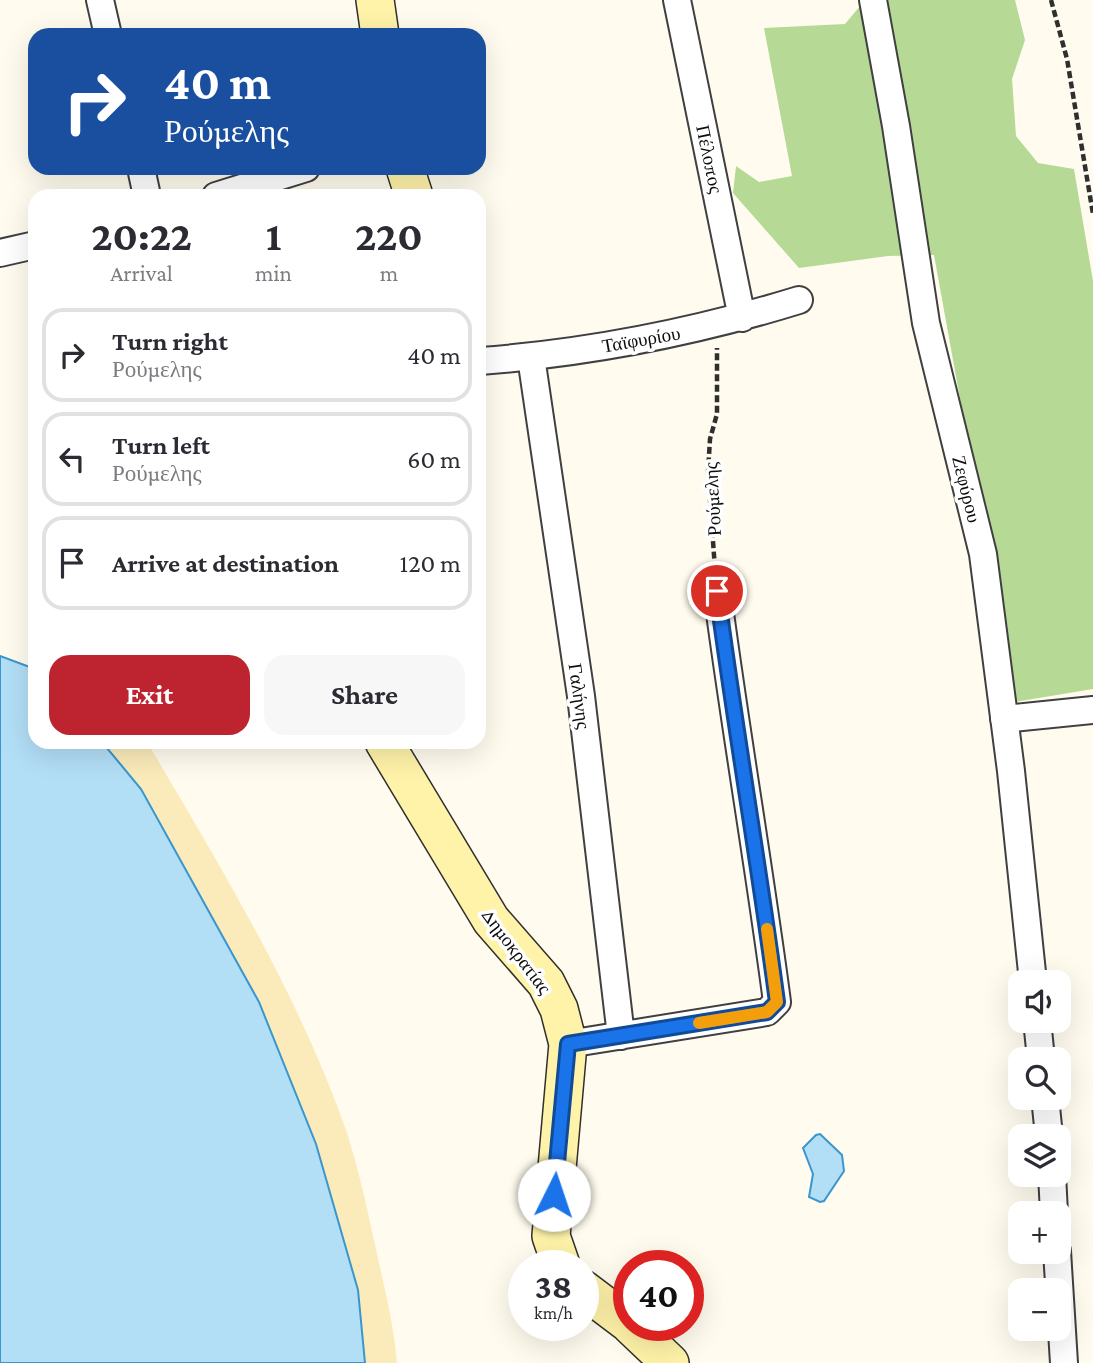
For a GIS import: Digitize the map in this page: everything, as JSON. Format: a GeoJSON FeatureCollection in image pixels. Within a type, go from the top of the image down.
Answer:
{"type":"FeatureCollection","features":[{"type":"Feature","properties":{"kind":"street"},"geometry":{"type":"LineString","coordinates":[[100,0],[106,28]]}},
{"type":"Feature","properties":{"kind":"street"},"geometry":{"type":"LineString","coordinates":[[375,0],[379,28]]}},
{"type":"Feature","properties":{"kind":"street","name":"Πέλοπος"},"geometry":{"type":"LineString","coordinates":[[677,0],[742,318]]}},
{"type":"Feature","properties":{"kind":"street","name":"Ζεφύρου"},"geometry":{"type":"LineString","coordinates":[[873,0],[896,126],[926,323],[983,554],[1032,970]]}},
{"type":"Feature","properties":{"kind":"street"},"geometry":{"type":"LineString","coordinates":[[238,189],[284,175]]}},
{"type":"Feature","properties":{"kind":"street"},"geometry":{"type":"LineString","coordinates":[[0,253],[28,247]]}},
{"type":"Feature","properties":{"kind":"street","name":"Ταϊφυρίου"},"geometry":{"type":"LineString","coordinates":[[486,361],[531,357],[683,332],[742,318],[799,300]]}},
{"type":"Feature","properties":{"kind":"street","name":"Γαλήνης"},"geometry":{"type":"LineString","coordinates":[[531,357],[581,696],[621,1036]]}},
{"type":"Feature","properties":{"kind":"street"},"geometry":{"type":"LineString","coordinates":[[568,1044],[767,1012],[777,1002],[756,843],[731,698],[717,591]]}},
{"type":"Feature","properties":{"kind":"street"},"geometry":{"type":"LineString","coordinates":[[1004,719],[1093,710]]}},
{"type":"Feature","properties":{"kind":"street","name":"Δημοκρατίας"},"geometry":{"type":"LineString","coordinates":[[388,749],[491,920],[546,983],[559,1009],[568,1044],[551,1221],[551,1236],[556,1250]]}},
{"type":"Feature","properties":{"kind":"street"},"geometry":{"type":"LineString","coordinates":[[1058,1264],[1064,1363]]}},
{"type":"Feature","properties":{"kind":"street"},"geometry":{"type":"LineString","coordinates":[[599,1301],[613,1312]]}},
{"type":"Feature","properties":{"kind":"street"},"geometry":{"type":"LineString","coordinates":[[647,1341],[670,1363]]}},
{"type":"Feature","properties":{"kind":"path"},"geometry":{"type":"LineString","coordinates":[[1051,0],[1067,59],[1093,214]]}},
{"type":"Feature","properties":{"kind":"path","name":"Ρούμελης"},"geometry":{"type":"LineString","coordinates":[[713,324],[719,379],[717,414],[710,439],[708,472],[717,591]]}},
{"type":"Feature","properties":{"kind":"green space"},"geometry":{"type":"Polygon","coordinates":[[[865,0],[1015,0],[1025,40],[1012,79],[1016,136],[1038,163],[1074,169],[1093,281],[1093,689],[1015,702],[934,255],[888,256],[799,268],[733,193],[736,166],[759,182],[792,176],[764,28],[845,24],[865,0]]]}},
{"type":"Feature","properties":{"kind":"sand"},"geometry":{"type":"Polygon","coordinates":[[[108,749],[151,749],[257,934],[305,1030],[327,1080],[355,1160],[389,1308],[397,1363],[365,1363],[358,1290],[316,1144],[259,1001],[141,789],[108,749]]]}},
{"type":"Feature","properties":{"kind":"water"},"geometry":{"type":"Polygon","coordinates":[[[0,656],[28,666],[28,749],[108,749],[141,789],[259,1002],[316,1144],[358,1290],[365,1363],[0,1363],[0,656]]]}},
{"type":"Feature","properties":{"kind":"water"},"geometry":{"type":"Polygon","coordinates":[[[820,1134],[842,1155],[844,1171],[824,1201],[820,1202],[809,1197],[813,1174],[803,1148],[820,1134]]]}},
{"type":"Feature","properties":{"kind":"slow traffic"},"geometry":{"type":"LineString","coordinates":[[699,1023],[767,1012],[777,1002],[767,929]]}},
{"type":"Feature","properties":{"kind":"route"},"geometry":{"type":"LineString","coordinates":[[554,1195],[568,1044],[767,1012],[777,1002],[756,843],[731,698],[717,591]]}}]}
